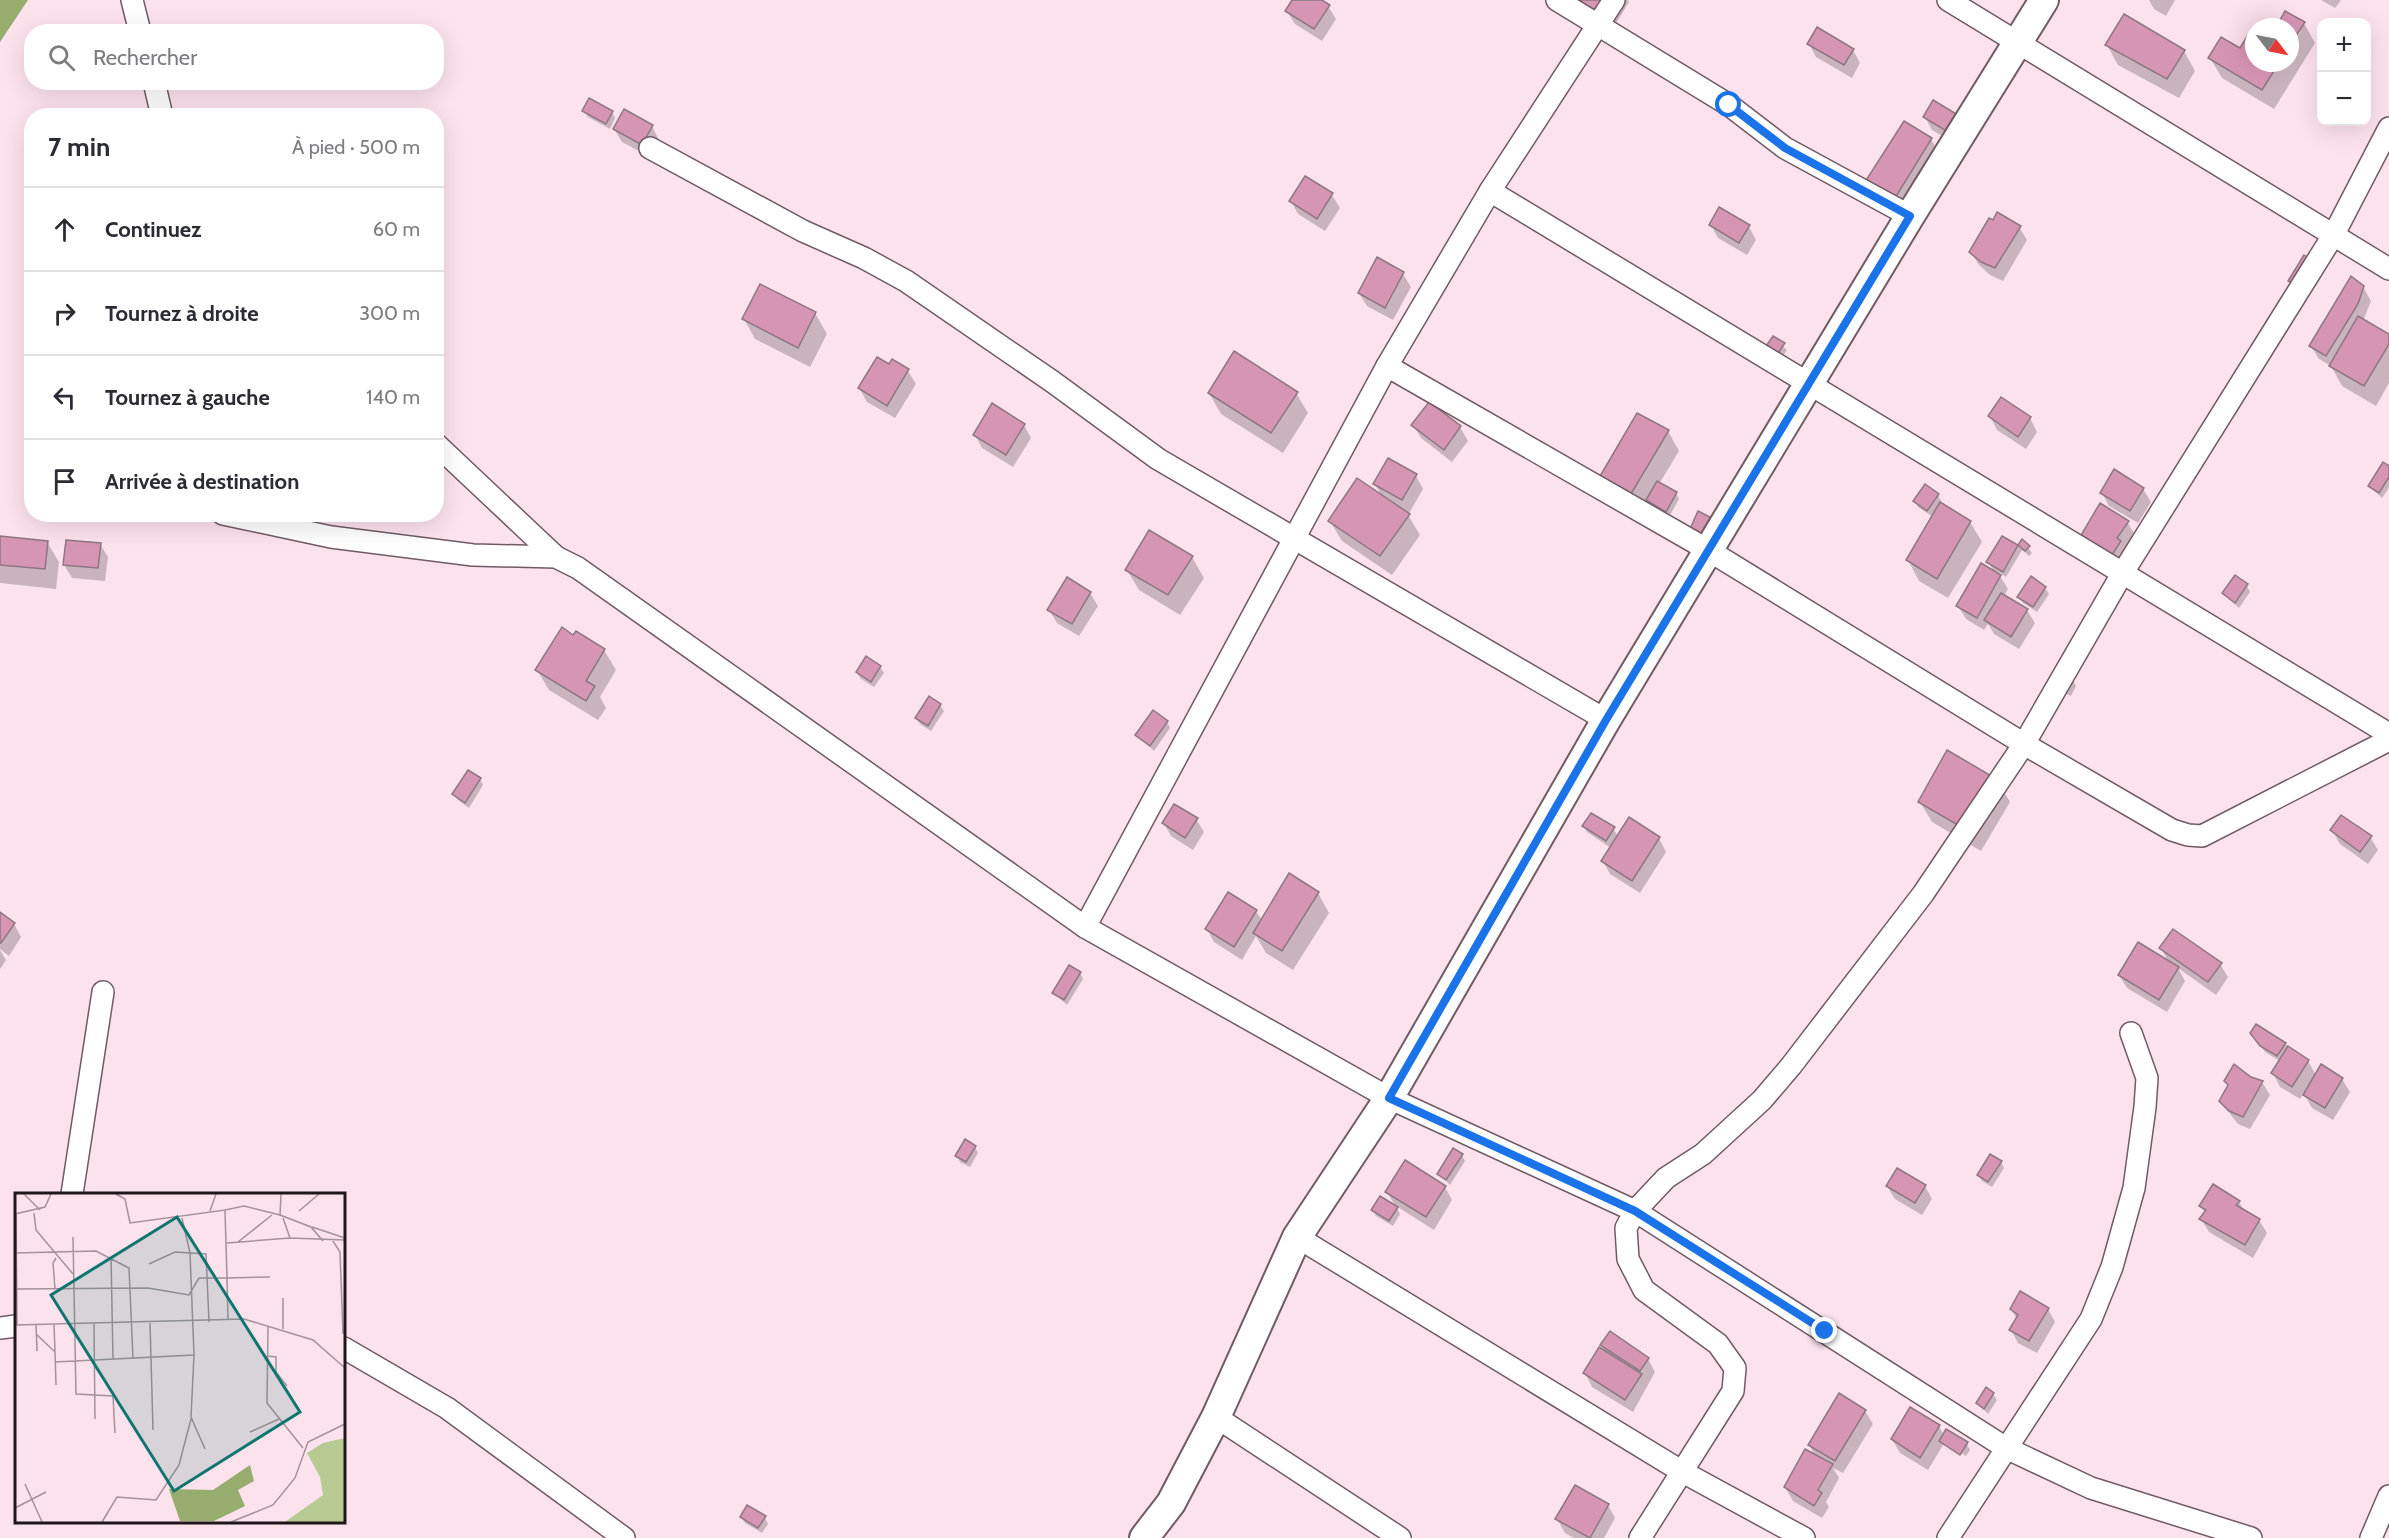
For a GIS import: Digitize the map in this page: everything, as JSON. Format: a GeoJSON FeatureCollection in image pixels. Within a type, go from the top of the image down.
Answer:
{"type":"FeatureCollection","features":[{"type":"Feature","properties":{"kind":"street"},"geometry":{"type":"LineString","coordinates":[[132,0],[138,24]]}},
{"type":"Feature","properties":{"kind":"street"},"geometry":{"type":"LineString","coordinates":[[1557,0],[1729,105],[1785,148],[1910,216]]}},
{"type":"Feature","properties":{"kind":"street"},"geometry":{"type":"LineString","coordinates":[[1085,927],[1387,366],[1490,191],[1600,25],[1614,0]]}},
{"type":"Feature","properties":{"kind":"street"},"geometry":{"type":"LineString","coordinates":[[1948,0],[2389,269]]}},
{"type":"Feature","properties":{"kind":"street"},"geometry":{"type":"LineString","coordinates":[[1144,1538],[1171,1503],[1216,1417],[1297,1237],[1389,1098],[1606,720],[1910,216],[2044,0]]}},
{"type":"Feature","properties":{"kind":"street"},"geometry":{"type":"LineString","coordinates":[[156,90],[160,108]]}},
{"type":"Feature","properties":{"kind":"street"},"geometry":{"type":"LineString","coordinates":[[1640,1538],[1733,1392],[1735,1368],[1718,1344],[1644,1290],[1628,1259],[1626,1228],[1635,1211],[1666,1178],[1703,1154],[1754,1108],[1791,1066],[1923,894],[2024,744],[2122,574],[2334,234],[2389,128]]}},
{"type":"Feature","properties":{"kind":"street"},"geometry":{"type":"LineString","coordinates":[[650,148],[803,231],[864,258],[906,281],[1053,382],[1158,459],[1606,720]]}},
{"type":"Feature","properties":{"kind":"street"},"geometry":{"type":"LineString","coordinates":[[1490,191],[1809,386],[2389,734]]}},
{"type":"Feature","properties":{"kind":"street"},"geometry":{"type":"LineString","coordinates":[[1387,366],[1708,550],[2024,744],[2172,830],[2187,836],[2202,836],[2389,740]]}},
{"type":"Feature","properties":{"kind":"street"},"geometry":{"type":"LineString","coordinates":[[444,452],[556,557],[578,568],[1085,927],[1389,1098],[1635,1211],[2006,1448],[2091,1488],[2251,1538]]}},
{"type":"Feature","properties":{"kind":"street"},"geometry":{"type":"LineString","coordinates":[[261,522],[331,537],[473,555],[556,557]]}},
{"type":"Feature","properties":{"kind":"street"},"geometry":{"type":"LineString","coordinates":[[72,1193],[104,992]]}},
{"type":"Feature","properties":{"kind":"street"},"geometry":{"type":"LineString","coordinates":[[1948,1538],[2091,1319],[2112,1267],[2134,1188],[2145,1107],[2147,1078],[2131,1033]]}},
{"type":"Feature","properties":{"kind":"street"},"geometry":{"type":"LineString","coordinates":[[1297,1237],[1681,1472],[1804,1538]]}},
{"type":"Feature","properties":{"kind":"street"},"geometry":{"type":"LineString","coordinates":[[0,1328],[15,1326]]}},
{"type":"Feature","properties":{"kind":"street"},"geometry":{"type":"LineString","coordinates":[[345,1349],[447,1408],[624,1538]]}},
{"type":"Feature","properties":{"kind":"street"},"geometry":{"type":"LineString","coordinates":[[1216,1417],[1400,1538]]}},
{"type":"Feature","properties":{"kind":"street"},"geometry":{"type":"LineString","coordinates":[[2371,1538],[2389,1496]]}},
{"type":"Feature","properties":{"kind":"shaded area"},"geometry":{"type":"Polygon","coordinates":[[[0,0],[28,0],[0,42],[0,0]]]}},
{"type":"Feature","properties":{"kind":"building"},"geometry":{"type":"Polygon","coordinates":[[[1292,0],[1322,0],[1330,5],[1314,29],[1285,11],[1292,0]]]}},
{"type":"Feature","properties":{"kind":"building"},"geometry":{"type":"Polygon","coordinates":[[[1571,0],[1607,0],[1597,16],[1571,0]]]}},
{"type":"Feature","properties":{"kind":"building"},"geometry":{"type":"Polygon","coordinates":[[[2285,11],[2298,18],[2281,18],[2285,11]]]}},
{"type":"Feature","properties":{"kind":"building"},"geometry":{"type":"Polygon","coordinates":[[[2124,14],[2185,50],[2167,79],[2105,45],[2124,14]]]}},
{"type":"Feature","properties":{"kind":"building"},"geometry":{"type":"Polygon","coordinates":[[[2299,19],[2305,22],[2299,32],[2299,19]]]}},
{"type":"Feature","properties":{"kind":"building"},"geometry":{"type":"Polygon","coordinates":[[[1817,27],[1854,49],[1844,65],[1807,44],[1817,27]]]}},
{"type":"Feature","properties":{"kind":"building"},"geometry":{"type":"Polygon","coordinates":[[[2221,37],[2240,48],[2245,40],[2245,72],[2273,72],[2262,90],[2208,58],[2221,37]]]}},
{"type":"Feature","properties":{"kind":"building"},"geometry":{"type":"Polygon","coordinates":[[[589,98],[613,111],[606,124],[582,111],[589,98]]]}},
{"type":"Feature","properties":{"kind":"building"},"geometry":{"type":"Polygon","coordinates":[[[1933,100],[1963,118],[1953,135],[1923,117],[1933,100]]]}},
{"type":"Feature","properties":{"kind":"building"},"geometry":{"type":"Polygon","coordinates":[[[624,109],[653,125],[642,145],[613,129],[624,109]]]}},
{"type":"Feature","properties":{"kind":"building"},"geometry":{"type":"Polygon","coordinates":[[[1904,121],[1932,138],[1892,203],[1863,185],[1904,121]]]}},
{"type":"Feature","properties":{"kind":"building"},"geometry":{"type":"Polygon","coordinates":[[[1305,176],[1333,193],[1317,219],[1289,201],[1305,176]]]}},
{"type":"Feature","properties":{"kind":"building"},"geometry":{"type":"Polygon","coordinates":[[[1719,207],[1750,225],[1739,243],[1709,225],[1719,207]]]}},
{"type":"Feature","properties":{"kind":"building"},"geometry":{"type":"Polygon","coordinates":[[[1997,212],[2021,226],[1995,268],[1981,262],[1969,252],[1989,218],[1993,220],[1997,212]]]}},
{"type":"Feature","properties":{"kind":"building"},"geometry":{"type":"Polygon","coordinates":[[[2304,255],[2316,263],[2301,288],[2288,281],[2304,255]]]}},
{"type":"Feature","properties":{"kind":"building"},"geometry":{"type":"Polygon","coordinates":[[[1377,257],[1404,272],[1385,308],[1358,293],[1377,257]]]}},
{"type":"Feature","properties":{"kind":"building"},"geometry":{"type":"Polygon","coordinates":[[[2351,276],[2364,286],[2358,304],[2326,356],[2309,346],[2351,276]]]}},
{"type":"Feature","properties":{"kind":"building"},"geometry":{"type":"Polygon","coordinates":[[[760,284],[816,312],[798,348],[742,319],[760,284]]]}},
{"type":"Feature","properties":{"kind":"building"},"geometry":{"type":"Polygon","coordinates":[[[2358,316],[2389,334],[2389,344],[2364,386],[2329,366],[2358,316]]]}},
{"type":"Feature","properties":{"kind":"building"},"geometry":{"type":"Polygon","coordinates":[[[1773,336],[1785,343],[1776,356],[1764,349],[1773,336]]]}},
{"type":"Feature","properties":{"kind":"building"},"geometry":{"type":"Polygon","coordinates":[[[1234,351],[1298,392],[1271,433],[1208,393],[1234,351]]]}},
{"type":"Feature","properties":{"kind":"building"},"geometry":{"type":"Polygon","coordinates":[[[877,357],[889,364],[892,359],[909,369],[887,406],[858,388],[877,357]]]}},
{"type":"Feature","properties":{"kind":"building"},"geometry":{"type":"Polygon","coordinates":[[[2001,397],[2031,417],[2018,437],[1988,416],[2001,397]]]}},
{"type":"Feature","properties":{"kind":"building"},"geometry":{"type":"Polygon","coordinates":[[[1429,402],[1461,426],[1444,450],[1411,425],[1429,402]]]}},
{"type":"Feature","properties":{"kind":"building"},"geometry":{"type":"Polygon","coordinates":[[[992,403],[1025,424],[1006,455],[973,435],[992,403]]]}},
{"type":"Feature","properties":{"kind":"building"},"geometry":{"type":"Polygon","coordinates":[[[1637,413],[1669,430],[1628,499],[1596,483],[1637,413]]]}},
{"type":"Feature","properties":{"kind":"building"},"geometry":{"type":"Polygon","coordinates":[[[1388,458],[1417,474],[1402,500],[1373,484],[1388,458]]]}},
{"type":"Feature","properties":{"kind":"building"},"geometry":{"type":"Polygon","coordinates":[[[2383,462],[2389,466],[2389,477],[2379,493],[2368,486],[2383,462]]]}},
{"type":"Feature","properties":{"kind":"building"},"geometry":{"type":"Polygon","coordinates":[[[2114,469],[2144,488],[2130,511],[2100,493],[2114,469]]]}},
{"type":"Feature","properties":{"kind":"building"},"geometry":{"type":"Polygon","coordinates":[[[1357,478],[1410,514],[1380,556],[1328,521],[1357,478]]]}},
{"type":"Feature","properties":{"kind":"building"},"geometry":{"type":"Polygon","coordinates":[[[1657,481],[1677,492],[1666,512],[1646,500],[1657,481]]]}},
{"type":"Feature","properties":{"kind":"building"},"geometry":{"type":"Polygon","coordinates":[[[1925,484],[1939,494],[1927,511],[1913,501],[1925,484]]]}},
{"type":"Feature","properties":{"kind":"building"},"geometry":{"type":"Polygon","coordinates":[[[1940,502],[1971,521],[1937,579],[1906,560],[1940,502]]]}},
{"type":"Feature","properties":{"kind":"building"},"geometry":{"type":"Polygon","coordinates":[[[2100,503],[2129,521],[2117,538],[2121,541],[2108,561],[2077,542],[2100,503]]]}},
{"type":"Feature","properties":{"kind":"building"},"geometry":{"type":"Polygon","coordinates":[[[1698,511],[1716,520],[1703,548],[1685,540],[1698,511]]]}},
{"type":"Feature","properties":{"kind":"building"},"geometry":{"type":"Polygon","coordinates":[[[1149,530],[1193,556],[1168,595],[1125,570],[1149,530]]]}},
{"type":"Feature","properties":{"kind":"building"},"geometry":{"type":"Polygon","coordinates":[[[0,536],[48,541],[45,569],[0,565],[0,536]]]}},
{"type":"Feature","properties":{"kind":"building"},"geometry":{"type":"Polygon","coordinates":[[[2002,536],[2018,545],[2003,572],[1986,562],[2002,536]]]}},
{"type":"Feature","properties":{"kind":"building"},"geometry":{"type":"Polygon","coordinates":[[[2022,539],[2030,546],[2025,551],[2018,545],[2022,539]]]}},
{"type":"Feature","properties":{"kind":"building"},"geometry":{"type":"Polygon","coordinates":[[[66,540],[101,543],[98,568],[63,565],[66,540]]]}},
{"type":"Feature","properties":{"kind":"building"},"geometry":{"type":"Polygon","coordinates":[[[1981,563],[2001,575],[1977,618],[1956,606],[1981,563]]]}},
{"type":"Feature","properties":{"kind":"building"},"geometry":{"type":"Polygon","coordinates":[[[2235,575],[2248,584],[2235,603],[2222,593],[2235,575]]]}},
{"type":"Feature","properties":{"kind":"building"},"geometry":{"type":"Polygon","coordinates":[[[2031,576],[2046,587],[2033,607],[2017,597],[2031,576]]]}},
{"type":"Feature","properties":{"kind":"building"},"geometry":{"type":"Polygon","coordinates":[[[1067,577],[1091,592],[1072,624],[1047,610],[1067,577]]]}},
{"type":"Feature","properties":{"kind":"building"},"geometry":{"type":"Polygon","coordinates":[[[2001,593],[2028,609],[2011,637],[1984,620],[2001,593]]]}},
{"type":"Feature","properties":{"kind":"building"},"geometry":{"type":"Polygon","coordinates":[[[562,627],[573,635],[576,631],[605,649],[586,681],[595,686],[586,701],[535,670],[562,627]]]}},
{"type":"Feature","properties":{"kind":"building"},"geometry":{"type":"Polygon","coordinates":[[[866,656],[881,666],[871,682],[856,672],[866,656]]]}},
{"type":"Feature","properties":{"kind":"building"},"geometry":{"type":"Polygon","coordinates":[[[929,696],[941,704],[928,726],[915,718],[929,696]]]}},
{"type":"Feature","properties":{"kind":"building"},"geometry":{"type":"Polygon","coordinates":[[[1153,710],[1168,721],[1150,746],[1135,735],[1153,710]]]}},
{"type":"Feature","properties":{"kind":"building"},"geometry":{"type":"Polygon","coordinates":[[[1947,750],[2000,781],[1970,832],[1918,802],[1947,750]]]}},
{"type":"Feature","properties":{"kind":"building"},"geometry":{"type":"Polygon","coordinates":[[[468,770],[481,778],[465,803],[452,794],[468,770]]]}},
{"type":"Feature","properties":{"kind":"building"},"geometry":{"type":"Polygon","coordinates":[[[1174,804],[1198,818],[1185,838],[1162,823],[1174,804]]]}},
{"type":"Feature","properties":{"kind":"building"},"geometry":{"type":"Polygon","coordinates":[[[1591,813],[1615,827],[1606,841],[1582,826],[1591,813]]]}},
{"type":"Feature","properties":{"kind":"building"},"geometry":{"type":"Polygon","coordinates":[[[2341,815],[2372,836],[2360,852],[2330,830],[2341,815]]]}},
{"type":"Feature","properties":{"kind":"building"},"geometry":{"type":"Polygon","coordinates":[[[1629,817],[1660,837],[1632,881],[1601,861],[1629,817]]]}},
{"type":"Feature","properties":{"kind":"building"},"geometry":{"type":"Polygon","coordinates":[[[1289,873],[1319,892],[1282,951],[1253,933],[1289,873]]]}},
{"type":"Feature","properties":{"kind":"building"},"geometry":{"type":"Polygon","coordinates":[[[1228,892],[1257,910],[1234,947],[1205,929],[1228,892]]]}},
{"type":"Feature","properties":{"kind":"building"},"geometry":{"type":"Polygon","coordinates":[[[0,912],[15,923],[1,943],[0,943],[0,912]]]}},
{"type":"Feature","properties":{"kind":"building"},"geometry":{"type":"Polygon","coordinates":[[[2173,929],[2222,963],[2208,982],[2159,948],[2173,929]]]}},
{"type":"Feature","properties":{"kind":"building"},"geometry":{"type":"Polygon","coordinates":[[[2138,942],[2179,967],[2159,1000],[2118,975],[2138,942]]]}},
{"type":"Feature","properties":{"kind":"building"},"geometry":{"type":"Polygon","coordinates":[[[1069,965],[1081,972],[1064,1000],[1052,993],[1069,965]]]}},
{"type":"Feature","properties":{"kind":"building"},"geometry":{"type":"Polygon","coordinates":[[[2256,1024],[2286,1043],[2277,1056],[2260,1046],[2250,1033],[2256,1024]]]}},
{"type":"Feature","properties":{"kind":"building"},"geometry":{"type":"Polygon","coordinates":[[[2288,1046],[2309,1060],[2292,1087],[2271,1073],[2288,1046]]]}},
{"type":"Feature","properties":{"kind":"building"},"geometry":{"type":"Polygon","coordinates":[[[2234,1064],[2251,1077],[2263,1081],[2243,1117],[2229,1111],[2219,1101],[2228,1085],[2224,1081],[2234,1064]]]}},
{"type":"Feature","properties":{"kind":"building"},"geometry":{"type":"Polygon","coordinates":[[[2321,1064],[2343,1078],[2325,1108],[2303,1095],[2321,1064]]]}},
{"type":"Feature","properties":{"kind":"building"},"geometry":{"type":"Polygon","coordinates":[[[965,1139],[976,1146],[966,1162],[955,1156],[965,1139]]]}},
{"type":"Feature","properties":{"kind":"building"},"geometry":{"type":"Polygon","coordinates":[[[1453,1148],[1463,1154],[1446,1180],[1437,1174],[1453,1148]]]}},
{"type":"Feature","properties":{"kind":"building"},"geometry":{"type":"Polygon","coordinates":[[[1990,1154],[2002,1161],[1988,1182],[1977,1175],[1990,1154]]]}},
{"type":"Feature","properties":{"kind":"building"},"geometry":{"type":"Polygon","coordinates":[[[1405,1160],[1446,1186],[1426,1217],[1385,1192],[1405,1160]]]}},
{"type":"Feature","properties":{"kind":"building"},"geometry":{"type":"Polygon","coordinates":[[[1897,1168],[1926,1185],[1915,1203],[1886,1186],[1897,1168]]]}},
{"type":"Feature","properties":{"kind":"building"},"geometry":{"type":"Polygon","coordinates":[[[2213,1184],[2240,1201],[2236,1205],[2260,1219],[2245,1245],[2199,1219],[2206,1210],[2199,1206],[2213,1184]]]}},
{"type":"Feature","properties":{"kind":"building"},"geometry":{"type":"Polygon","coordinates":[[[1380,1196],[1398,1207],[1389,1221],[1371,1210],[1380,1196]]]}},
{"type":"Feature","properties":{"kind":"building"},"geometry":{"type":"Polygon","coordinates":[[[2020,1291],[2049,1308],[2029,1341],[2009,1330],[2018,1315],[2010,1309],[2020,1291]]]}},
{"type":"Feature","properties":{"kind":"building"},"geometry":{"type":"Polygon","coordinates":[[[1610,1331],[1649,1358],[1640,1371],[1600,1345],[1610,1331]]]}},
{"type":"Feature","properties":{"kind":"building"},"geometry":{"type":"Polygon","coordinates":[[[1599,1347],[1642,1374],[1625,1400],[1583,1373],[1599,1347]]]}},
{"type":"Feature","properties":{"kind":"building"},"geometry":{"type":"Polygon","coordinates":[[[1986,1387],[1994,1393],[1984,1409],[1976,1403],[1986,1387]]]}},
{"type":"Feature","properties":{"kind":"building"},"geometry":{"type":"Polygon","coordinates":[[[1839,1393],[1866,1410],[1835,1461],[1808,1445],[1839,1393]]]}},
{"type":"Feature","properties":{"kind":"building"},"geometry":{"type":"Polygon","coordinates":[[[1910,1407],[1940,1425],[1920,1458],[1891,1439],[1910,1407]]]}},
{"type":"Feature","properties":{"kind":"building"},"geometry":{"type":"Polygon","coordinates":[[[1946,1429],[1968,1442],[1960,1455],[1939,1441],[1946,1429]]]}},
{"type":"Feature","properties":{"kind":"building"},"geometry":{"type":"Polygon","coordinates":[[[1805,1449],[1833,1464],[1818,1490],[1822,1493],[1814,1506],[1784,1487],[1805,1449]]]}},
{"type":"Feature","properties":{"kind":"building"},"geometry":{"type":"Polygon","coordinates":[[[1575,1485],[1609,1504],[1590,1538],[1555,1519],[1575,1485]]]}},
{"type":"Feature","properties":{"kind":"building"},"geometry":{"type":"Polygon","coordinates":[[[747,1505],[766,1516],[758,1528],[740,1517],[747,1505]]]}},
{"type":"Feature","properties":{"kind":"route"},"geometry":{"type":"LineString","coordinates":[[1729,105],[1785,148],[1910,216],[1606,720],[1389,1098],[1635,1211],[1825,1331]]}}]}
